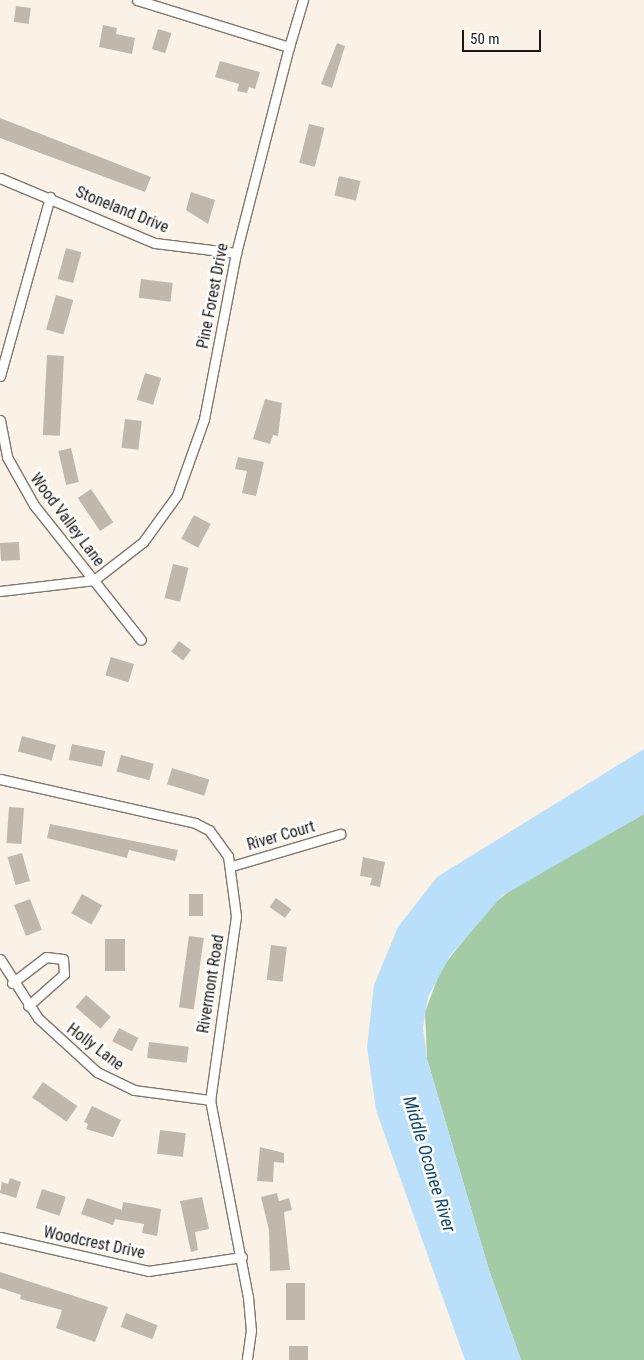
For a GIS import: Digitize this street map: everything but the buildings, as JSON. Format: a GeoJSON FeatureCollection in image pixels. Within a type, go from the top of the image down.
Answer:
{"type":"FeatureCollection","features":[{"type":"Feature","properties":{"kind":"street"},"geometry":{"type":"LineString","coordinates":[[137,0],[289,46]]}},
{"type":"Feature","properties":{"kind":"street","name":"Pine Forest Drive"},"geometry":{"type":"LineString","coordinates":[[94,580],[158,526],[184,479],[204,419],[236,253],[289,46],[303,0]]}},
{"type":"Feature","properties":{"kind":"street","name":"Stoneland Drive"},"geometry":{"type":"LineString","coordinates":[[0,178],[50,196],[155,243],[236,253]]}},
{"type":"Feature","properties":{"kind":"street"},"geometry":{"type":"LineString","coordinates":[[0,376],[50,196]]}},
{"type":"Feature","properties":{"kind":"street","name":"Wood Valley Lane"},"geometry":{"type":"LineString","coordinates":[[0,420],[7,457],[22,487],[141,640]]}},
{"type":"Feature","properties":{"kind":"street"},"geometry":{"type":"LineString","coordinates":[[0,591],[94,580]]}},
{"type":"Feature","properties":{"kind":"street","name":"Rivermont Road"},"geometry":{"type":"LineString","coordinates":[[0,779],[195,823],[213,835],[232,866],[236,916],[210,1100],[242,1257],[251,1330],[247,1360]]}},
{"type":"Feature","properties":{"kind":"street","name":"River Court"},"geometry":{"type":"LineString","coordinates":[[232,866],[340,834]]}},
{"type":"Feature","properties":{"kind":"street"},"geometry":{"type":"LineString","coordinates":[[12,983],[46,957],[63,959],[64,974],[28,1006]]}},
{"type":"Feature","properties":{"kind":"street","name":"Holly Lane"},"geometry":{"type":"LineString","coordinates":[[0,959],[12,983],[28,1006],[74,1054],[110,1079],[146,1093],[210,1100]]}},
{"type":"Feature","properties":{"kind":"street","name":"Woodcrest Drive"},"geometry":{"type":"LineString","coordinates":[[0,1237],[148,1271],[242,1257]]}},
{"type":"Feature","properties":{"kind":"green space"},"geometry":{"type":"Polygon","coordinates":[[[644,814],[644,1360],[521,1360],[489,1270],[427,1059],[425,1012],[441,969],[490,907],[514,887],[644,814]]]}},
{"type":"Feature","properties":{"kind":"water","name":"Middle Oconee River"},"geometry":{"type":"Polygon","coordinates":[[[644,749],[644,814],[502,896],[450,956],[428,997],[423,1028],[427,1059],[489,1270],[521,1360],[465,1360],[376,1110],[367,1047],[374,985],[398,927],[437,877],[644,749]]]}}]}
